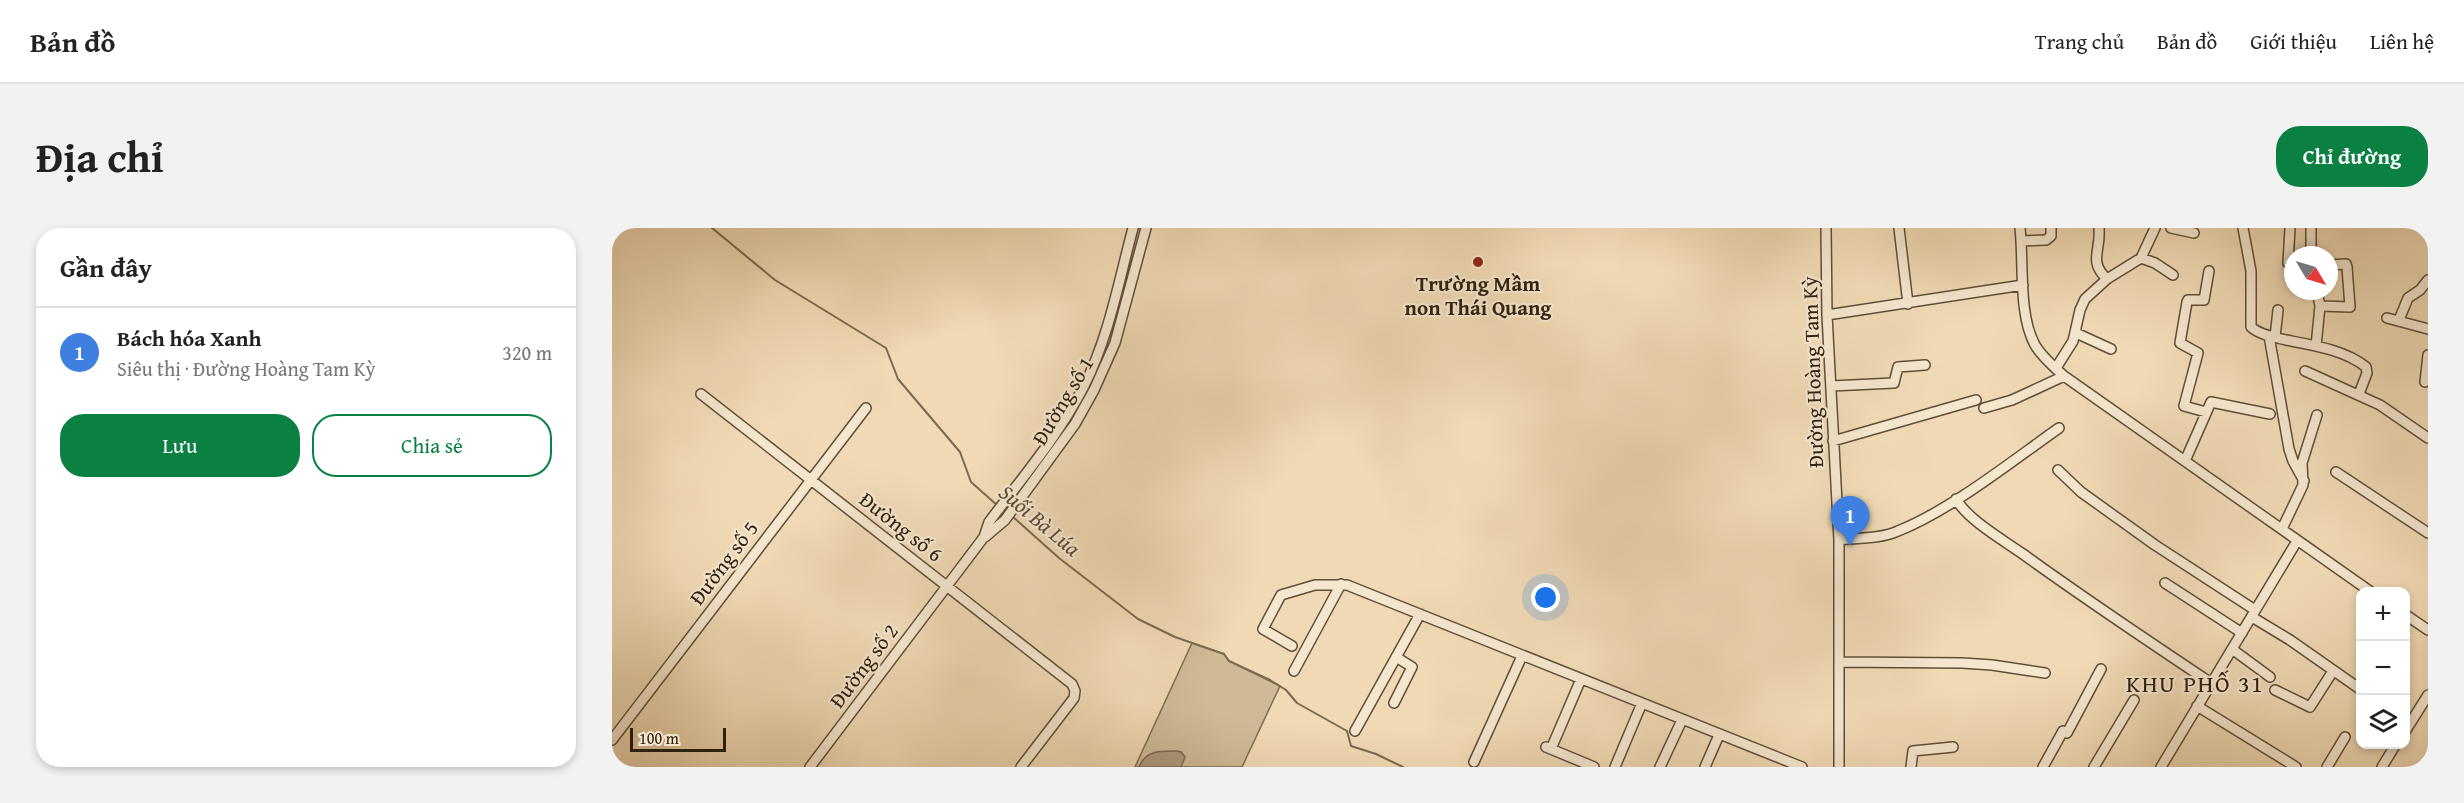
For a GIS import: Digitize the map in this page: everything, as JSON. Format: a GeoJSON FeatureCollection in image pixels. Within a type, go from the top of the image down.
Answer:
{"type":"FeatureCollection","features":[{"type":"Feature","properties":{"kind":"street","name":"Đường số 1"},"geometry":{"type":"LineString","coordinates":[[984,537],[989,522],[1062,423],[1085,385],[1103,339],[1133,228]]}},
{"type":"Feature","properties":{"kind":"street","name":"Đường số 1"},"geometry":{"type":"LineString","coordinates":[[948,586],[984,537],[1005,520],[1075,424],[1094,390],[1114,343],[1146,228]]}},
{"type":"Feature","properties":{"kind":"street","name":"Đường Hoàng Tam Kỳ"},"geometry":{"type":"LineString","coordinates":[[1826,228],[1827,315],[1839,540],[1839,767]]}},
{"type":"Feature","properties":{"kind":"street"},"geometry":{"type":"LineString","coordinates":[[1899,228],[1908,304]]}},
{"type":"Feature","properties":{"kind":"street"},"geometry":{"type":"LineString","coordinates":[[2020,228],[2026,318],[2036,347],[2056,368],[2064,376],[2365,587]]}},
{"type":"Feature","properties":{"kind":"street"},"geometry":{"type":"LineString","coordinates":[[2021,241],[2046,240],[2050,236],[2051,228]]}},
{"type":"Feature","properties":{"kind":"street"},"geometry":{"type":"LineString","coordinates":[[2099,228],[2097,268],[2107,279]]}},
{"type":"Feature","properties":{"kind":"street"},"geometry":{"type":"LineString","coordinates":[[2056,368],[2076,333],[2080,310],[2085,299],[2107,279],[2141,258],[2155,228]]}},
{"type":"Feature","properties":{"kind":"street"},"geometry":{"type":"LineString","coordinates":[[2171,228],[2194,232]]}},
{"type":"Feature","properties":{"kind":"street"},"geometry":{"type":"LineString","coordinates":[[2243,228],[2251,270],[2252,296],[2249,322],[2255,331],[2316,346],[2357,360],[2366,367],[2367,373],[2359,394]]}},
{"type":"Feature","properties":{"kind":"street"},"geometry":{"type":"LineString","coordinates":[[2288,246],[2289,228]]}},
{"type":"Feature","properties":{"kind":"street"},"geometry":{"type":"LineString","coordinates":[[2311,228],[2311,246]]}},
{"type":"Feature","properties":{"kind":"street"},"geometry":{"type":"LineString","coordinates":[[2141,258],[2155,263],[2173,275]]}},
{"type":"Feature","properties":{"kind":"street"},"geometry":{"type":"LineString","coordinates":[[2320,306],[2350,307],[2348,267],[2346,264],[2338,264]]}},
{"type":"Feature","properties":{"kind":"street"},"geometry":{"type":"LineString","coordinates":[[2206,412],[2184,406],[2198,352],[2180,343],[2187,302],[2188,300],[2204,300],[2209,271]]}},
{"type":"Feature","properties":{"kind":"street"},"geometry":{"type":"LineString","coordinates":[[2399,320],[2408,298],[2420,290],[2428,280]]}},
{"type":"Feature","properties":{"kind":"street"},"geometry":{"type":"LineString","coordinates":[[1827,315],[2023,285]]}},
{"type":"Feature","properties":{"kind":"street"},"geometry":{"type":"LineString","coordinates":[[2316,346],[2319,300]]}},
{"type":"Feature","properties":{"kind":"street"},"geometry":{"type":"LineString","coordinates":[[2277,310],[2272,337],[2289,448],[2304,481]]}},
{"type":"Feature","properties":{"kind":"street"},"geometry":{"type":"LineString","coordinates":[[2388,318],[2428,329]]}},
{"type":"Feature","properties":{"kind":"street"},"geometry":{"type":"LineString","coordinates":[[2076,333],[2110,349]]}},
{"type":"Feature","properties":{"kind":"street"},"geometry":{"type":"LineString","coordinates":[[2425,382],[2428,355]]}},
{"type":"Feature","properties":{"kind":"street"},"geometry":{"type":"LineString","coordinates":[[1831,386],[1894,383],[1898,367],[1925,365]]}},
{"type":"Feature","properties":{"kind":"street"},"geometry":{"type":"LineString","coordinates":[[2305,371],[2380,405],[2428,438]]}},
{"type":"Feature","properties":{"kind":"street"},"geometry":{"type":"LineString","coordinates":[[1984,408],[2012,400],[2064,376]]}},
{"type":"Feature","properties":{"kind":"street"},"geometry":{"type":"LineString","coordinates":[[1085,385],[1094,390]]}},
{"type":"Feature","properties":{"kind":"street","name":"Đường số 6"},"geometry":{"type":"LineString","coordinates":[[701,394],[1069,680],[1076,691],[1071,701],[1020,767]]}},
{"type":"Feature","properties":{"kind":"street"},"geometry":{"type":"LineString","coordinates":[[1833,441],[1976,400]]}},
{"type":"Feature","properties":{"kind":"street"},"geometry":{"type":"LineString","coordinates":[[2185,461],[2206,412],[2213,402],[2270,414]]}},
{"type":"Feature","properties":{"kind":"street","name":"Đường số 5"},"geometry":{"type":"LineString","coordinates":[[612,740],[866,408]]}},
{"type":"Feature","properties":{"kind":"street"},"geometry":{"type":"LineString","coordinates":[[2282,529],[2302,489],[2304,481],[2302,464],[2317,415]]}},
{"type":"Feature","properties":{"kind":"street"},"geometry":{"type":"LineString","coordinates":[[1839,540],[1883,536],[1898,531],[1956,499],[2059,428]]}},
{"type":"Feature","properties":{"kind":"street"},"geometry":{"type":"LineString","coordinates":[[2058,470],[2081,492],[2356,686]]}},
{"type":"Feature","properties":{"kind":"street"},"geometry":{"type":"LineString","coordinates":[[2336,472],[2427,531]]}},
{"type":"Feature","properties":{"kind":"street"},"geometry":{"type":"LineString","coordinates":[[1956,499],[1986,528],[2076,593],[2211,683]]}},
{"type":"Feature","properties":{"kind":"street"},"geometry":{"type":"LineString","coordinates":[[2160,767],[2297,541]]}},
{"type":"Feature","properties":{"kind":"street"},"geometry":{"type":"LineString","coordinates":[[2165,583],[2242,633]]}},
{"type":"Feature","properties":{"kind":"street"},"geometry":{"type":"LineString","coordinates":[[1294,671],[1341,584]]}},
{"type":"Feature","properties":{"kind":"street"},"geometry":{"type":"LineString","coordinates":[[1292,646],[1263,629],[1281,595],[1315,585],[1341,584],[1358,588],[1802,767]]}},
{"type":"Feature","properties":{"kind":"street","name":"Đường số 2"},"geometry":{"type":"LineString","coordinates":[[810,767],[948,586]]}},
{"type":"Feature","properties":{"kind":"street"},"geometry":{"type":"LineString","coordinates":[[1355,731],[1420,614]]}},
{"type":"Feature","properties":{"kind":"street"},"geometry":{"type":"LineString","coordinates":[[2410,618],[2428,630]]}},
{"type":"Feature","properties":{"kind":"street"},"geometry":{"type":"LineString","coordinates":[[2232,649],[2270,677]]}},
{"type":"Feature","properties":{"kind":"street"},"geometry":{"type":"LineString","coordinates":[[1474,762],[1522,656]]}},
{"type":"Feature","properties":{"kind":"street"},"geometry":{"type":"LineString","coordinates":[[1394,703],[1412,667],[1396,657]]}},
{"type":"Feature","properties":{"kind":"street"},"geometry":{"type":"LineString","coordinates":[[1840,662],[1962,663],[2045,673]]}},
{"type":"Feature","properties":{"kind":"street"},"geometry":{"type":"LineString","coordinates":[[2043,767],[2101,669]]}},
{"type":"Feature","properties":{"kind":"street"},"geometry":{"type":"LineString","coordinates":[[2275,690],[2310,707],[2333,671]]}},
{"type":"Feature","properties":{"kind":"street"},"geometry":{"type":"LineString","coordinates":[[1581,679],[1549,748],[1594,767]]}},
{"type":"Feature","properties":{"kind":"street"},"geometry":{"type":"LineString","coordinates":[[2410,720],[2428,695]]}},
{"type":"Feature","properties":{"kind":"street"},"geometry":{"type":"LineString","coordinates":[[2094,767],[2134,700]]}},
{"type":"Feature","properties":{"kind":"street"},"geometry":{"type":"LineString","coordinates":[[1615,767],[1642,703]]}},
{"type":"Feature","properties":{"kind":"street"},"geometry":{"type":"LineString","coordinates":[[2198,706],[2295,767]]}},
{"type":"Feature","properties":{"kind":"street"},"geometry":{"type":"LineString","coordinates":[[1660,767],[1682,720]]}},
{"type":"Feature","properties":{"kind":"street"},"geometry":{"type":"LineString","coordinates":[[1705,767],[1719,735]]}},
{"type":"Feature","properties":{"kind":"street"},"geometry":{"type":"LineString","coordinates":[[2327,767],[2345,737]]}},
{"type":"Feature","properties":{"kind":"street"},"geometry":{"type":"LineString","coordinates":[[1911,767],[1911,752],[1913,751],[1953,747]]}},
{"type":"Feature","properties":{"kind":"street"},"geometry":{"type":"LineString","coordinates":[[2382,767],[2393,749]]}},
{"type":"Feature","properties":{"kind":"shaded area"},"geometry":{"type":"Polygon","coordinates":[[[1135,228],[1143,228],[1113,342],[1093,387],[1087,384],[1135,228]]]}},
{"type":"Feature","properties":{"kind":"shaded area"},"geometry":{"type":"Polygon","coordinates":[[[1086,388],[1091,391],[1081,409],[996,527],[991,523],[1086,388]]]}},
{"type":"Feature","properties":{"kind":"shaded area"},"geometry":{"type":"Polygon","coordinates":[[[1192,643],[1224,654],[1229,661],[1280,686],[1242,767],[1135,767],[1192,643]]]}},
{"type":"Feature","properties":{"kind":"shaded area"},"geometry":{"type":"Polygon","coordinates":[[[1177,751],[1185,757],[1181,767],[1139,767],[1150,754],[1177,751]]]}},
{"type":"Feature","properties":{"kind":"waterway","name":"Suối Bà Lúa"},"geometry":{"type":"LineString","coordinates":[[712,228],[775,280],[886,348],[898,379],[960,452],[971,482],[998,506]]}},
{"type":"Feature","properties":{"kind":"waterway","name":"Suối Bà Lúa"},"geometry":{"type":"LineString","coordinates":[[1012,516],[1059,558],[1138,619],[1175,637],[1224,654],[1229,661],[1270,680],[1286,690],[1297,703],[1347,731],[1351,746],[1376,754],[1403,767]]}},
{"type":"Feature","properties":{"kind":"place","name":"Trường Mầm non Thái Quang"},"geometry":{"type":"Point","coordinates":[1478,262]}},
{"type":"Feature","properties":{"kind":"place","name":"Bách hóa Xanh"},"geometry":{"type":"Point","coordinates":[1850,546]}},
{"type":"Feature","properties":{"kind":"district","name":"KHU PHỐ 31"},"geometry":{"type":"Point","coordinates":[2195,684]}}]}
